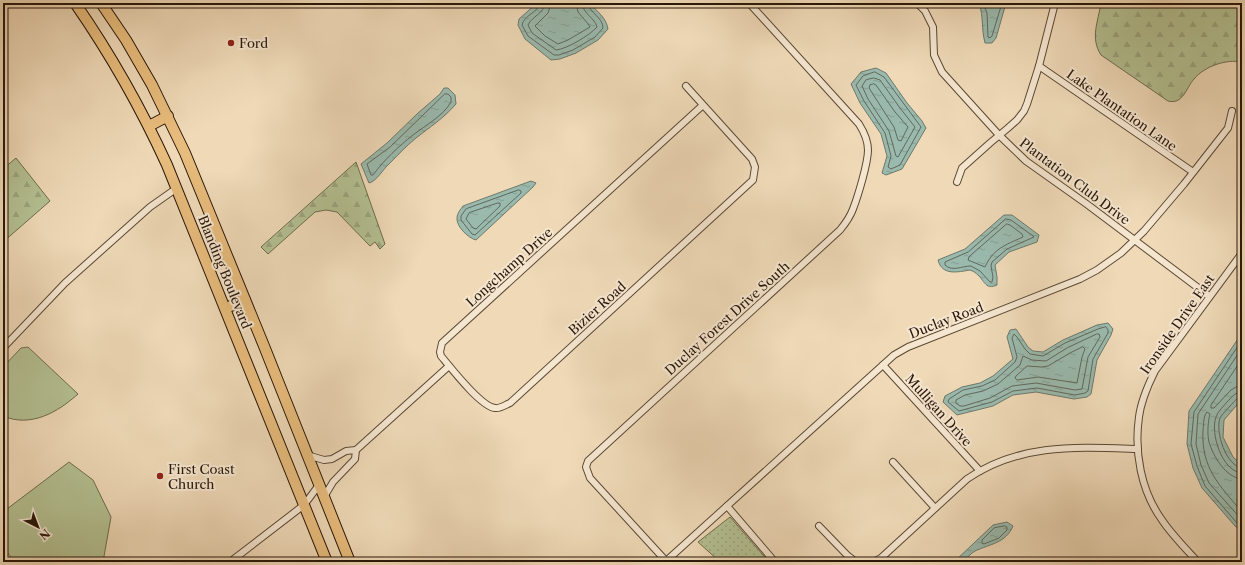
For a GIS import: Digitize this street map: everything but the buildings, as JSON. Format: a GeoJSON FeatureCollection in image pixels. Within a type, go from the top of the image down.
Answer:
{"type":"FeatureCollection","features":[{"type":"Feature","properties":{"kind":"main road","name":"Blanding Boulevard"},"geometry":{"type":"LineString","coordinates":[[75,3],[111,56],[149,126],[177,188],[327,562]]}},
{"type":"Feature","properties":{"kind":"main road","name":"Blanding Boulevard"},"geometry":{"type":"LineString","coordinates":[[101,3],[126,40],[152,85],[168,116],[205,198],[350,562]]}},
{"type":"Feature","properties":{"kind":"main road"},"geometry":{"type":"LineString","coordinates":[[149,126],[168,116]]}},
{"type":"Feature","properties":{"kind":"main road"},"geometry":{"type":"LineString","coordinates":[[226,308],[245,300]]}},
{"type":"Feature","properties":{"kind":"street","name":"Duclay Forest Drive South"},"geometry":{"type":"LineString","coordinates":[[665,562],[590,478],[586,467],[588,461],[840,230],[853,209],[868,158],[868,150],[864,133],[859,124],[749,3]]}},
{"type":"Feature","properties":{"kind":"street","name":"Plantation Club Drive"},"geometry":{"type":"LineString","coordinates":[[917,3],[925,12],[933,27],[934,55],[940,68],[999,135],[1026,161],[1209,296]]}},
{"type":"Feature","properties":{"kind":"street"},"geometry":{"type":"LineString","coordinates":[[956,182],[962,168],[1017,120],[1024,111],[1039,66],[1055,3]]}},
{"type":"Feature","properties":{"kind":"street","name":"Lake Plantation Lane"},"geometry":{"type":"LineString","coordinates":[[1039,66],[1193,172]]}},
{"type":"Feature","properties":{"kind":"street"},"geometry":{"type":"LineString","coordinates":[[686,86],[703,105]]}},
{"type":"Feature","properties":{"kind":"street","name":"Bizier Road"},"geometry":{"type":"LineString","coordinates":[[449,366],[483,403],[496,409],[510,403],[753,180],[755,167],[752,158],[703,105]]}},
{"type":"Feature","properties":{"kind":"street","name":"Longchamp Drive"},"geometry":{"type":"LineString","coordinates":[[449,366],[441,356],[440,352],[442,343],[703,105]]}},
{"type":"Feature","properties":{"kind":"street","name":"Duclay Road"},"geometry":{"type":"LineString","coordinates":[[665,562],[894,355],[908,347],[1080,279],[1097,270],[1121,253],[1135,240],[1169,202],[1228,128],[1232,111]]}},
{"type":"Feature","properties":{"kind":"street"},"geometry":{"type":"LineString","coordinates":[[3,348],[66,283],[150,207],[177,188]]}},
{"type":"Feature","properties":{"kind":"street","name":"Ironside Drive East"},"geometry":{"type":"LineString","coordinates":[[1198,562],[1161,519],[1149,497],[1141,472],[1138,449],[1139,417],[1147,387],[1155,371],[1242,253]]}},
{"type":"Feature","properties":{"kind":"street","name":"Mulligan Drive"},"geometry":{"type":"LineString","coordinates":[[883,365],[980,471]]}},
{"type":"Feature","properties":{"kind":"street"},"geometry":{"type":"LineString","coordinates":[[307,455],[324,460],[332,459],[346,451],[356,450],[449,366]]}},
{"type":"Feature","properties":{"kind":"street"},"geometry":{"type":"LineString","coordinates":[[873,562],[881,558],[967,479],[980,471],[1022,455],[1041,450],[1060,448],[1138,449]]}},
{"type":"Feature","properties":{"kind":"street"},"geometry":{"type":"LineString","coordinates":[[324,498],[333,482],[355,459],[356,450]]}},
{"type":"Feature","properties":{"kind":"street"},"geometry":{"type":"LineString","coordinates":[[893,462],[935,508]]}},
{"type":"Feature","properties":{"kind":"street"},"geometry":{"type":"LineString","coordinates":[[230,562],[284,522],[304,505],[319,485]]}},
{"type":"Feature","properties":{"kind":"street"},"geometry":{"type":"LineString","coordinates":[[727,506],[774,562]]}},
{"type":"Feature","properties":{"kind":"street"},"geometry":{"type":"LineString","coordinates":[[819,526],[848,556],[856,562]]}},
{"type":"Feature","properties":{"kind":"green space"},"geometry":{"type":"Polygon","coordinates":[[[1101,3],[1242,3],[1242,62],[1236,61],[1216,64],[1204,70],[1194,79],[1181,98],[1173,102],[1168,101],[1101,55],[1095,36],[1101,3]]]}},
{"type":"Feature","properties":{"kind":"green space"},"geometry":{"type":"Polygon","coordinates":[[[16,158],[50,201],[3,242],[3,169],[16,158]]]}},
{"type":"Feature","properties":{"kind":"green space"},"geometry":{"type":"Polygon","coordinates":[[[356,162],[385,244],[380,249],[375,242],[370,246],[337,212],[326,210],[315,212],[268,254],[261,247],[356,162]]]}},
{"type":"Feature","properties":{"kind":"green space"},"geometry":{"type":"Polygon","coordinates":[[[28,347],[78,394],[62,407],[44,416],[24,420],[13,419],[3,416],[3,367],[21,348],[28,347]]]}},
{"type":"Feature","properties":{"kind":"green space"},"geometry":{"type":"Polygon","coordinates":[[[69,462],[93,480],[111,517],[103,562],[15,562],[3,547],[3,512],[69,462]]]}},
{"type":"Feature","properties":{"kind":"green space"},"geometry":{"type":"Polygon","coordinates":[[[730,517],[769,562],[720,562],[698,542],[730,517]]]}},
{"type":"Feature","properties":{"kind":"water"},"geometry":{"type":"Polygon","coordinates":[[[537,3],[590,3],[603,18],[608,29],[598,40],[576,53],[560,59],[551,60],[525,39],[518,25],[519,19],[537,3]]]}},
{"type":"Feature","properties":{"kind":"water"},"geometry":{"type":"Polygon","coordinates":[[[979,3],[1006,3],[996,38],[992,43],[985,43],[979,3]]]}},
{"type":"Feature","properties":{"kind":"water"},"geometry":{"type":"Polygon","coordinates":[[[876,68],[886,73],[926,128],[902,169],[886,175],[882,173],[887,156],[881,134],[860,103],[851,84],[861,72],[876,68]]]}},
{"type":"Feature","properties":{"kind":"water"},"geometry":{"type":"Polygon","coordinates":[[[444,88],[448,88],[455,95],[456,104],[442,118],[409,144],[372,182],[369,183],[361,164],[387,143],[440,94],[444,88]]]}},
{"type":"Feature","properties":{"kind":"water"},"geometry":{"type":"Polygon","coordinates":[[[531,181],[536,183],[533,187],[476,240],[470,237],[458,225],[457,216],[463,206],[531,181]]]}},
{"type":"Feature","properties":{"kind":"water"},"geometry":{"type":"Polygon","coordinates":[[[1004,215],[1012,215],[1039,235],[1037,242],[1009,252],[995,265],[997,285],[990,287],[988,286],[977,274],[970,270],[951,272],[943,269],[938,260],[965,249],[1004,215]]]}},
{"type":"Feature","properties":{"kind":"water"},"geometry":{"type":"Polygon","coordinates":[[[1108,323],[1113,329],[1097,360],[1091,394],[1087,397],[1074,399],[1036,392],[1013,395],[993,406],[957,415],[943,402],[945,396],[962,387],[980,383],[993,376],[1013,359],[1007,337],[1010,330],[1016,329],[1028,347],[1033,351],[1043,352],[1063,340],[1097,325],[1108,323]]]}},
{"type":"Feature","properties":{"kind":"water"},"geometry":{"type":"Polygon","coordinates":[[[1242,333],[1242,399],[1224,420],[1223,437],[1233,457],[1242,465],[1242,531],[1235,526],[1202,488],[1193,468],[1187,444],[1189,411],[1242,333]]]}},
{"type":"Feature","properties":{"kind":"water"},"geometry":{"type":"Polygon","coordinates":[[[1007,522],[1013,526],[1010,532],[1002,540],[975,551],[963,562],[954,562],[993,525],[1007,522]]]}},
{"type":"Feature","properties":{"kind":"place","name":"Ford"},"geometry":{"type":"Point","coordinates":[231,43]}},
{"type":"Feature","properties":{"kind":"place","name":"First Coast Church"},"geometry":{"type":"Point","coordinates":[160,476]}}]}
